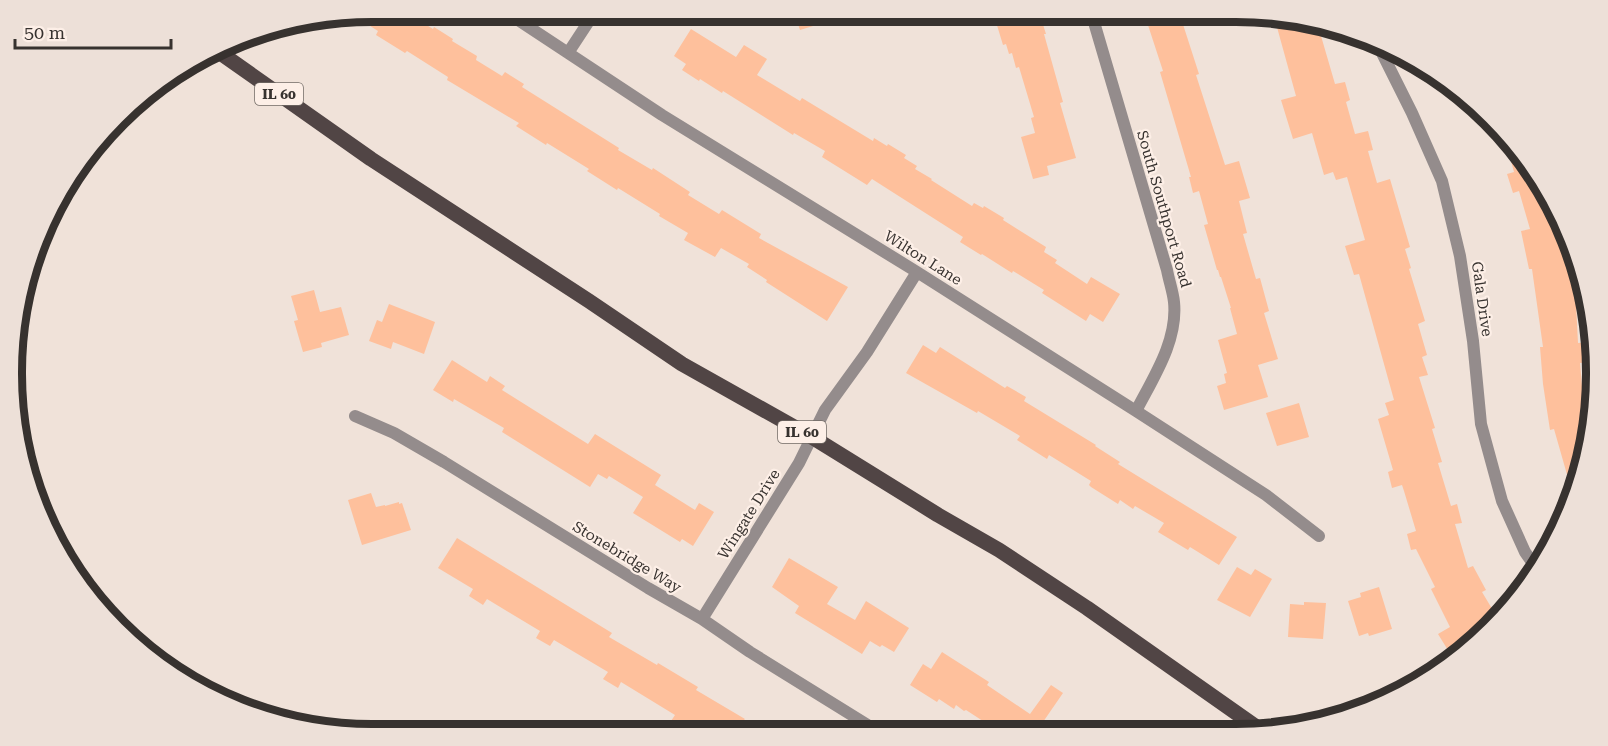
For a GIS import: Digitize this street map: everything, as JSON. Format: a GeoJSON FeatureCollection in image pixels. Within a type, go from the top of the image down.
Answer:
{"type":"FeatureCollection","features":[{"type":"Feature","properties":{"kind":"main road","name":"IL 60"},"geometry":{"type":"LineString","coordinates":[[225,56],[371,159],[682,364],[812,437],[1018,562],[1251,723]]}},
{"type":"Feature","properties":{"kind":"street","name":"Wilton Lane"},"geometry":{"type":"LineString","coordinates":[[521,22],[662,115],[917,272],[1136,411],[1266,495],[1319,536]]}},
{"type":"Feature","properties":{"kind":"street"},"geometry":{"type":"LineString","coordinates":[[568,53],[588,22]]}},
{"type":"Feature","properties":{"kind":"street","name":"South Southport Road"},"geometry":{"type":"LineString","coordinates":[[1093,22],[1167,270],[1174,302],[1172,335],[1156,373],[1136,411]]}},
{"type":"Feature","properties":{"kind":"street","name":"Gala Drive"},"geometry":{"type":"LineString","coordinates":[[1383,56],[1442,181],[1460,256],[1473,341],[1481,424],[1502,501],[1531,561]]}},
{"type":"Feature","properties":{"kind":"street","name":"Wingate Drive"},"geometry":{"type":"LineString","coordinates":[[702,619],[799,463],[825,410],[867,351],[917,272]]}},
{"type":"Feature","properties":{"kind":"street","name":"Stonebridge Way"},"geometry":{"type":"LineString","coordinates":[[355,416],[394,433],[444,462],[702,619],[750,652],[866,724]]}},
{"type":"Feature","properties":{"kind":"building"},"geometry":{"type":"Polygon","coordinates":[[[365,22],[422,22],[433,29],[434,27],[477,56],[476,60],[502,76],[505,72],[524,84],[522,87],[619,148],[618,150],[652,170],[653,168],[690,192],[688,195],[719,214],[722,210],[761,234],[759,238],[848,287],[827,321],[766,282],[767,280],[747,267],[749,264],[721,248],[715,257],[684,240],[688,233],[587,171],[589,169],[516,126],[519,123],[447,80],[448,77],[376,35],[378,31],[365,22]]]}},
{"type":"Feature","properties":{"kind":"building"},"geometry":{"type":"Polygon","coordinates":[[[797,22],[826,22],[800,30],[797,22]]]}},
{"type":"Feature","properties":{"kind":"building"},"geometry":{"type":"Polygon","coordinates":[[[996,22],[1042,22],[1063,102],[1060,103],[1076,158],[1047,166],[1049,175],[1033,179],[1021,137],[1035,133],[1031,118],[1034,117],[1019,67],[1016,68],[1012,53],[1009,54],[1006,44],[1003,45],[996,22]]]}},
{"type":"Feature","properties":{"kind":"building"},"geometry":{"type":"Polygon","coordinates":[[[1147,22],[1182,22],[1199,74],[1196,75],[1225,165],[1239,161],[1250,198],[1239,201],[1247,233],[1243,234],[1256,279],[1260,278],[1269,311],[1264,313],[1278,359],[1258,365],[1268,397],[1224,410],[1217,386],[1226,383],[1224,374],[1227,373],[1218,340],[1237,334],[1204,225],[1208,224],[1199,191],[1193,193],[1189,177],[1191,177],[1160,72],[1163,71],[1147,22]]]}},
{"type":"Feature","properties":{"kind":"building"},"geometry":{"type":"Polygon","coordinates":[[[1276,25],[1320,33],[1335,84],[1345,82],[1350,100],[1346,102],[1355,134],[1368,131],[1373,150],[1368,151],[1377,183],[1390,179],[1410,247],[1405,249],[1411,268],[1409,269],[1425,321],[1418,324],[1427,355],[1422,357],[1428,375],[1419,377],[1435,428],[1432,429],[1442,462],[1438,463],[1451,506],[1457,504],[1462,523],[1455,524],[1468,568],[1473,566],[1486,590],[1482,592],[1493,610],[1448,651],[1438,634],[1450,627],[1431,589],[1435,587],[1416,549],[1411,550],[1407,534],[1416,531],[1402,485],[1392,488],[1388,472],[1393,470],[1378,419],[1389,415],[1385,403],[1394,400],[1359,274],[1354,275],[1345,246],[1365,240],[1347,177],[1336,180],[1333,172],[1324,175],[1312,133],[1293,139],[1281,100],[1296,96],[1276,25]]]}},
{"type":"Feature","properties":{"kind":"building"},"geometry":{"type":"Polygon","coordinates":[[[691,29],[736,57],[744,45],[767,59],[757,75],[800,101],[802,98],[873,141],[874,138],[887,146],[888,144],[906,155],[904,158],[917,166],[915,169],[931,180],[972,206],[974,203],[983,208],[984,206],[1046,247],[1044,252],[1057,260],[1055,263],[1087,284],[1091,277],[1120,294],[1103,322],[1090,314],[1086,321],[1042,293],[1044,290],[960,242],[963,237],[872,179],[867,185],[822,157],[825,151],[794,133],[793,135],[723,91],[722,93],[682,70],[686,64],[674,56],[691,29]]]}},
{"type":"Feature","properties":{"kind":"building"},"geometry":{"type":"Polygon","coordinates":[[[1510,156],[1539,198],[1559,239],[1571,273],[1576,304],[1578,343],[1584,342],[1586,362],[1580,363],[1583,398],[1585,398],[1583,419],[1569,481],[1554,429],[1550,430],[1543,384],[1540,347],[1543,347],[1532,269],[1529,269],[1521,231],[1530,229],[1519,191],[1513,193],[1507,174],[1514,172],[1510,156]]]}},
{"type":"Feature","properties":{"kind":"building"},"geometry":{"type":"Polygon","coordinates":[[[314,290],[320,312],[341,307],[349,335],[321,343],[322,347],[303,352],[294,321],[298,320],[291,296],[314,290]]]}},
{"type":"Feature","properties":{"kind":"building"},"geometry":{"type":"Polygon","coordinates":[[[389,304],[435,322],[424,354],[393,342],[391,349],[369,341],[377,320],[382,322],[389,304]]]}},
{"type":"Feature","properties":{"kind":"building"},"geometry":{"type":"Polygon","coordinates":[[[923,345],[936,353],[940,347],[1005,388],[1007,386],[1026,397],[1024,401],[1096,445],[1120,462],[1118,464],[1237,537],[1219,565],[1190,547],[1188,550],[1158,532],[1164,523],[1135,506],[1133,509],[1120,500],[1118,504],[1091,487],[1089,485],[1091,481],[1049,455],[1047,459],[1017,440],[1020,436],[906,373],[923,345]]]}},
{"type":"Feature","properties":{"kind":"building"},"geometry":{"type":"Polygon","coordinates":[[[452,360],[487,382],[490,376],[505,386],[502,390],[588,444],[595,434],[661,475],[655,485],[695,510],[699,503],[714,512],[693,546],[682,539],[680,542],[633,513],[643,497],[609,476],[607,479],[598,474],[590,487],[502,432],[504,428],[454,399],[453,402],[433,390],[452,360]]]}},
{"type":"Feature","properties":{"kind":"building"},"geometry":{"type":"Polygon","coordinates":[[[1299,403],[1309,437],[1277,446],[1266,413],[1299,403]]]}},
{"type":"Feature","properties":{"kind":"building"},"geometry":{"type":"Polygon","coordinates":[[[371,493],[376,507],[402,503],[411,530],[362,545],[348,500],[371,493]]]}},
{"type":"Feature","properties":{"kind":"building"},"geometry":{"type":"Polygon","coordinates":[[[457,538],[612,633],[609,637],[698,687],[696,690],[750,724],[676,724],[671,721],[675,715],[621,682],[618,688],[603,679],[608,672],[554,640],[550,646],[536,638],[540,631],[487,599],[483,605],[469,596],[473,589],[438,568],[457,538]]]}},
{"type":"Feature","properties":{"kind":"building"},"geometry":{"type":"Polygon","coordinates":[[[789,558],[838,587],[827,604],[855,620],[866,601],[909,628],[894,652],[870,641],[862,654],[795,613],[799,606],[772,587],[789,558]]]}},
{"type":"Feature","properties":{"kind":"building"},"geometry":{"type":"Polygon","coordinates":[[[1237,567],[1251,575],[1255,569],[1272,579],[1250,617],[1217,600],[1237,567]]]}},
{"type":"Feature","properties":{"kind":"building"},"geometry":{"type":"Polygon","coordinates":[[[1379,587],[1392,629],[1369,636],[1368,633],[1359,636],[1348,601],[1361,597],[1360,593],[1379,587]]]}},
{"type":"Feature","properties":{"kind":"building"},"geometry":{"type":"Polygon","coordinates":[[[1304,602],[1326,603],[1323,639],[1288,637],[1290,604],[1304,605],[1304,602]]]}},
{"type":"Feature","properties":{"kind":"building"},"geometry":{"type":"Polygon","coordinates":[[[942,652],[989,682],[987,685],[1030,714],[1051,685],[1063,693],[1043,722],[1046,724],[987,724],[956,705],[954,709],[939,699],[937,702],[910,685],[923,664],[931,669],[942,652]]]}}]}
